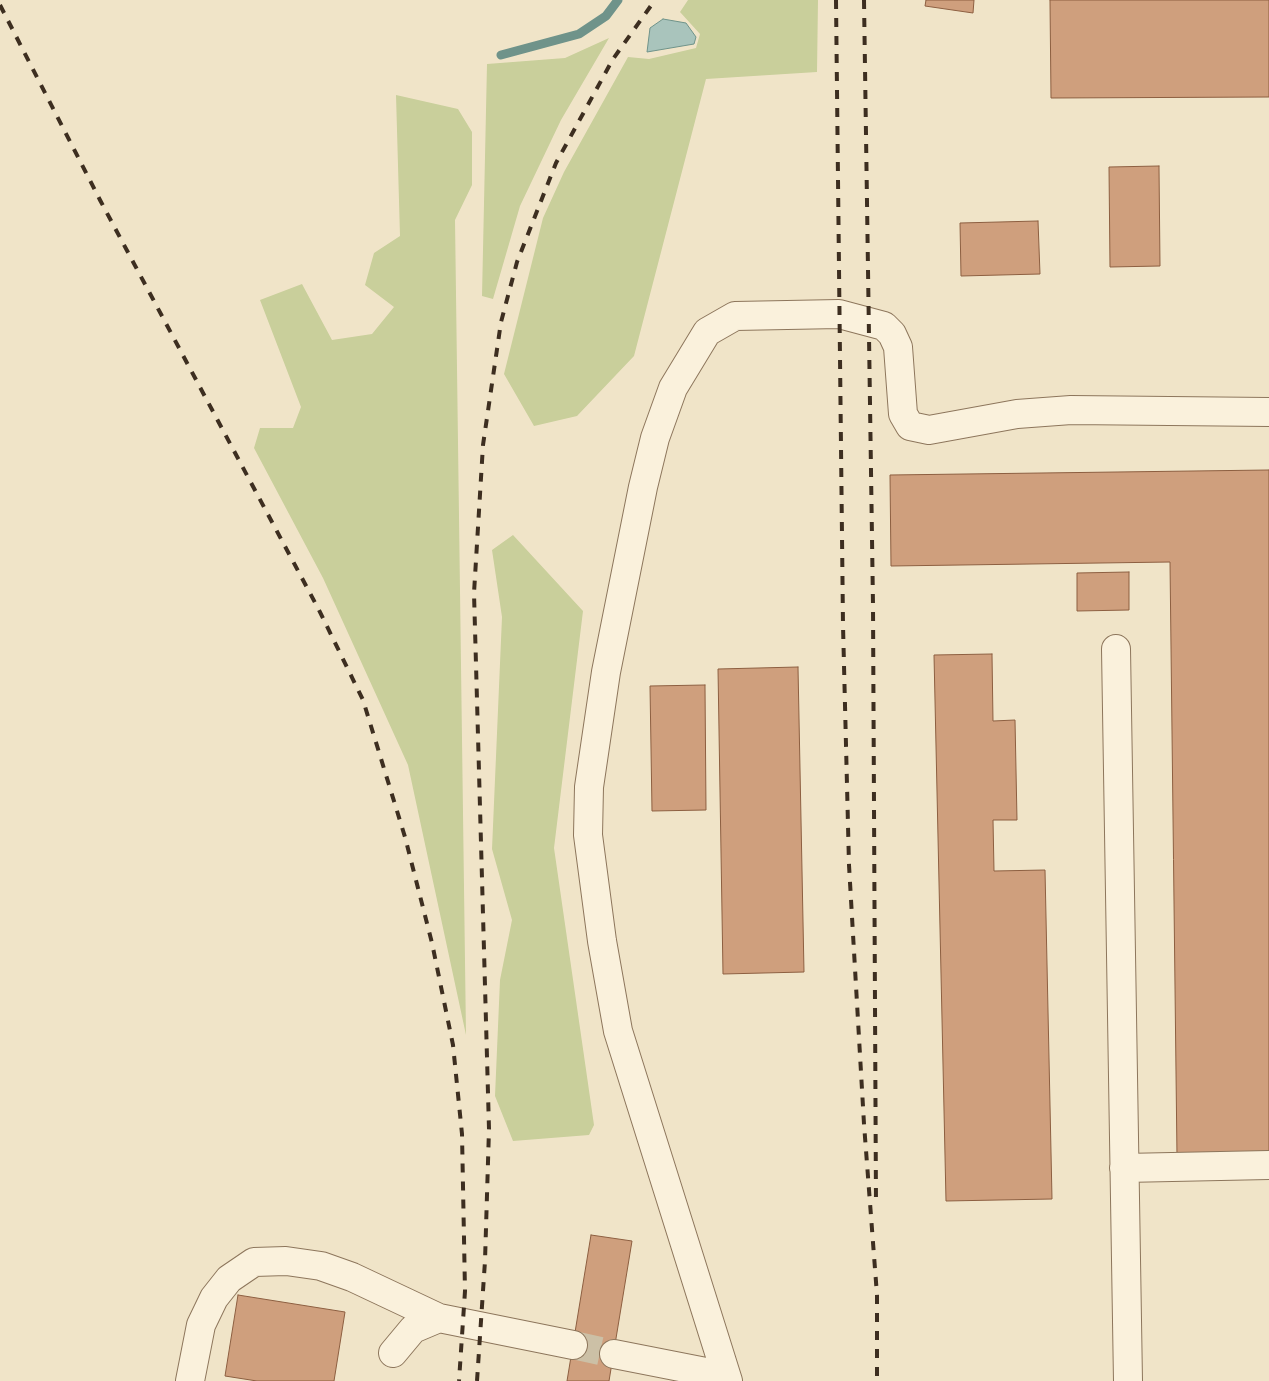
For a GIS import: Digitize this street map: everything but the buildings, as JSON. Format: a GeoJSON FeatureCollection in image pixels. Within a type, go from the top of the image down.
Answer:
{"type":"FeatureCollection","features":[{"type":"Feature","properties":{"kind":"lane"},"geometry":{"type":"LineString","coordinates":[[614,1354],[727,1378],[618,1031],[602,941],[588,835],[589,787],[606,672],[643,487],[655,438],[673,388],[707,332],[735,316],[839,314],[884,326],[892,334],[898,346],[903,414],[910,426],[929,430],[1017,414],[1072,410],[1269,412]]}},
{"type":"Feature","properties":{"kind":"lane"},"geometry":{"type":"LineString","coordinates":[[1116,649],[1128,1381]]}},
{"type":"Feature","properties":{"kind":"lane"},"geometry":{"type":"LineString","coordinates":[[1124,1168],[1269,1165]]}},
{"type":"Feature","properties":{"kind":"lane"},"geometry":{"type":"LineString","coordinates":[[190,1381],[201,1324],[214,1298],[229,1279],[254,1262],[286,1261],[321,1266],[352,1277],[439,1318],[573,1345]]}},
{"type":"Feature","properties":{"kind":"lane"},"geometry":{"type":"LineString","coordinates":[[392,1353],[413,1328],[439,1318]]}},
{"type":"Feature","properties":{"kind":"green space"},"geometry":{"type":"Polygon","coordinates":[[[688,0],[818,0],[817,72],[706,79],[634,356],[577,416],[534,426],[504,374],[543,218],[564,172],[628,57],[649,59],[696,48],[700,34],[680,12],[688,0]]]}},
{"type":"Feature","properties":{"kind":"green space"},"geometry":{"type":"Polygon","coordinates":[[[609,38],[561,120],[520,206],[493,299],[482,296],[487,64],[565,58],[609,38]]]}},
{"type":"Feature","properties":{"kind":"green space"},"geometry":{"type":"Polygon","coordinates":[[[396,95],[458,109],[472,132],[472,185],[455,220],[466,1035],[408,765],[323,578],[254,448],[260,428],[293,428],[301,407],[260,300],[302,284],[332,340],[372,334],[394,307],[365,285],[374,253],[400,236],[396,95]]]}},
{"type":"Feature","properties":{"kind":"green space"},"geometry":{"type":"Polygon","coordinates":[[[513,535],[583,611],[554,848],[594,1125],[589,1135],[513,1141],[495,1096],[500,980],[512,920],[492,849],[502,617],[492,550],[513,535]]]}},
{"type":"Feature","properties":{"kind":"water"},"geometry":{"type":"Polygon","coordinates":[[[663,19],[686,23],[696,37],[694,44],[647,52],[650,28],[663,19]]]}},
{"type":"Feature","properties":{"kind":"waterway"},"geometry":{"type":"LineString","coordinates":[[501,55],[579,34],[606,16],[618,0]]}},
{"type":"Feature","properties":{"kind":"tunnel"},"geometry":{"type":"LineString","coordinates":[[573,1345],[614,1354]]}},
{"type":"Feature","properties":{"kind":"railway"},"geometry":{"type":"LineString","coordinates":[[477,1381],[485,1261],[489,1129],[474,593],[483,445],[501,322],[517,262],[556,163],[613,59],[655,0]]}},
{"type":"Feature","properties":{"kind":"railway"},"geometry":{"type":"LineString","coordinates":[[836,0],[843,625],[849,865],[864,1124],[877,1295],[877,1381]]}},
{"type":"Feature","properties":{"kind":"railway"},"geometry":{"type":"LineString","coordinates":[[864,0],[873,605],[876,1205]]}},
{"type":"Feature","properties":{"kind":"railway"},"geometry":{"type":"LineString","coordinates":[[0,5],[100,200],[319,610],[363,700],[405,837],[432,943],[453,1045],[462,1134],[465,1291],[459,1381]]}}]}
